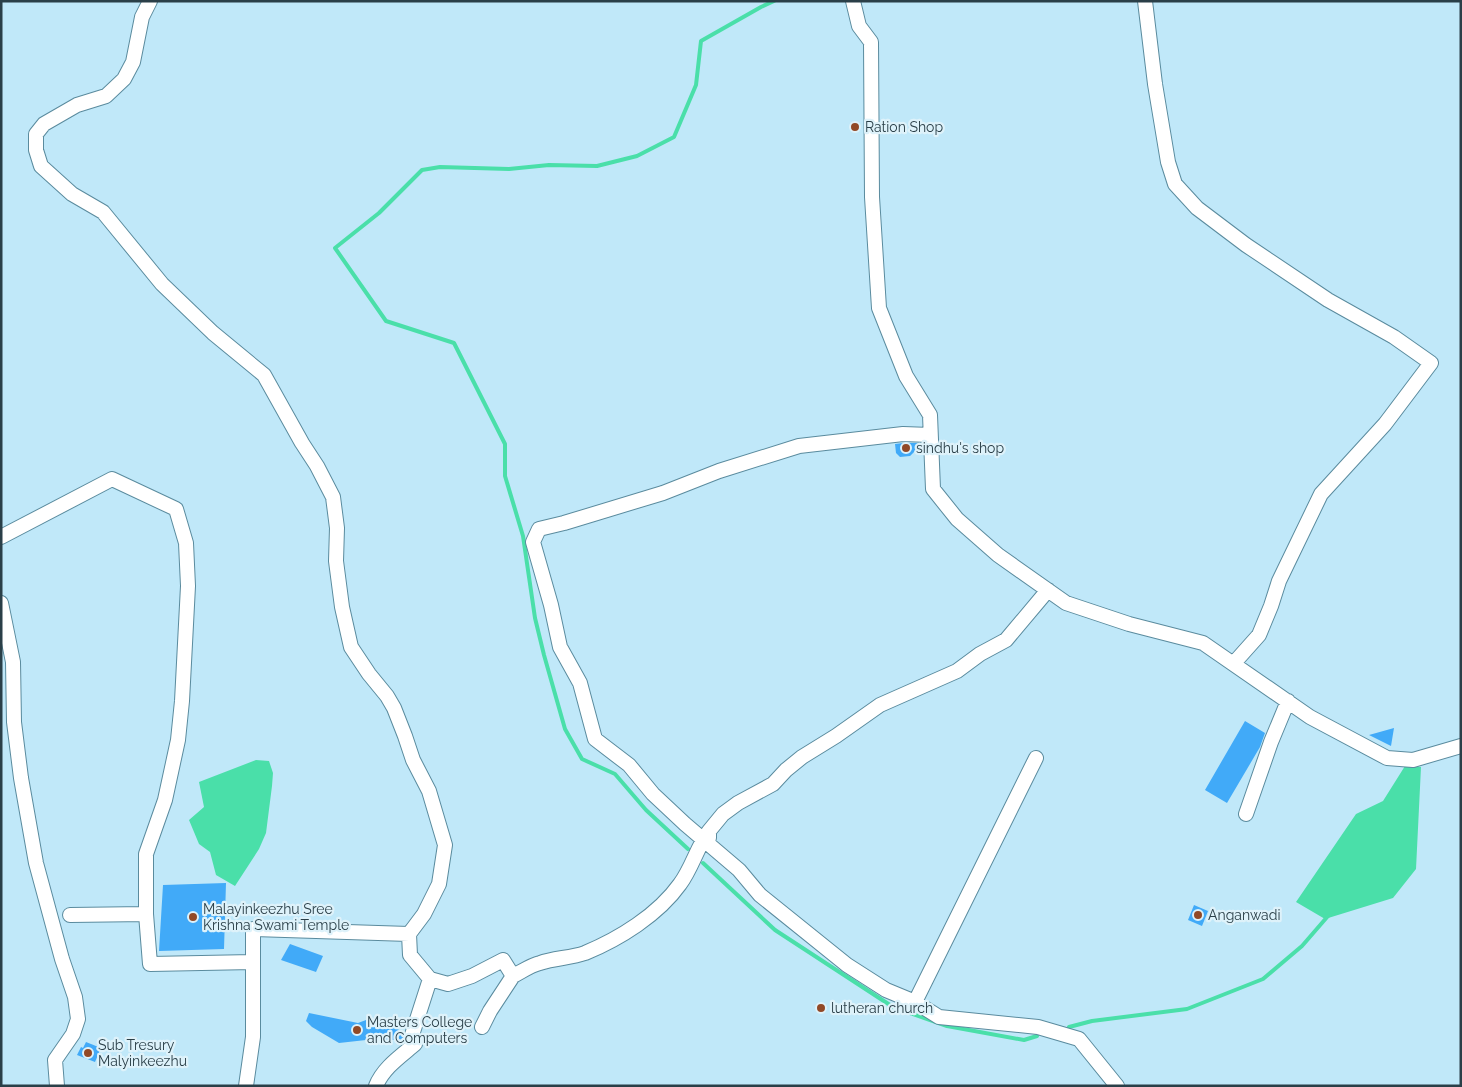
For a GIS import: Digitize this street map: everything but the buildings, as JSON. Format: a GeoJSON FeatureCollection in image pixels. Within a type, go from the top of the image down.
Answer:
{"type":"FeatureCollection","features":[{"type":"Feature","properties":{"kind":"street"},"geometry":{"type":"LineString","coordinates":[[150,1],[142,17],[133,62],[124,79],[106,96],[77,105],[44,124],[36,134],[36,150],[41,166],[72,194],[103,212],[162,284],[213,333],[264,375],[333,497],[337,528],[336,561],[342,608],[351,647],[394,708],[413,760],[429,792],[445,845],[439,884],[424,914],[409,934],[410,955],[430,979],[448,984],[472,976],[503,960],[513,976]]}},
{"type":"Feature","properties":{"kind":"street"},"geometry":{"type":"LineString","coordinates":[[853,1],[859,26],[871,42],[872,197],[879,308],[906,376],[930,415],[933,489],[956,519],[998,555],[1066,603],[1130,624],[1203,643],[1310,717],[1387,758],[1412,760],[1461,746]]}},
{"type":"Feature","properties":{"kind":"street"},"geometry":{"type":"LineString","coordinates":[[1145,1],[1155,84],[1168,162],[1175,184],[1197,208],[1246,245],[1328,300],[1394,337],[1431,363],[1385,424],[1321,494],[1279,581],[1272,606],[1259,635],[1234,664]]}},
{"type":"Feature","properties":{"kind":"street"},"geometry":{"type":"LineString","coordinates":[[930,435],[903,434],[799,446],[719,470],[663,493],[539,529],[533,542],[560,647],[580,683],[595,739],[629,765],[653,794],[707,838],[739,870],[760,895],[847,965],[886,990],[915,1002],[939,1017],[1038,1027],[1079,1039],[1117,1086]]}},
{"type":"Feature","properties":{"kind":"street"},"geometry":{"type":"LineString","coordinates":[[1,537],[112,479],[176,509],[186,543],[188,586],[182,701],[178,740],[165,800],[146,854],[146,914],[150,964],[254,962]]}},
{"type":"Feature","properties":{"kind":"street"},"geometry":{"type":"LineString","coordinates":[[482,1027],[513,976],[539,963],[584,953],[638,925],[680,885],[723,814],[738,803],[773,784],[802,757],[880,705],[957,671],[980,654],[1006,640],[1048,590]]}},
{"type":"Feature","properties":{"kind":"street"},"geometry":{"type":"LineString","coordinates":[[1,603],[21,778],[36,863],[62,960],[75,997],[78,1019],[73,1034],[55,1060],[57,1086]]}},
{"type":"Feature","properties":{"kind":"street"},"geometry":{"type":"LineString","coordinates":[[1246,814],[1271,742],[1288,701]]}},
{"type":"Feature","properties":{"kind":"street"},"geometry":{"type":"LineString","coordinates":[[915,1002],[1036,758]]}},
{"type":"Feature","properties":{"kind":"street"},"geometry":{"type":"LineString","coordinates":[[70,915],[146,914]]}},
{"type":"Feature","properties":{"kind":"street"},"geometry":{"type":"LineString","coordinates":[[246,1086],[253,1037],[253,929],[409,934]]}},
{"type":"Feature","properties":{"kind":"street"},"geometry":{"type":"LineString","coordinates":[[376,1086],[378,1080],[391,1065],[415,1044],[412,1035],[430,979]]}},
{"type":"Feature","properties":{"kind":"shaded area"},"geometry":{"type":"Polygon","coordinates":[[[256,760],[269,761],[273,773],[266,833],[259,849],[235,886],[216,875],[210,852],[199,844],[189,820],[204,807],[199,782],[256,760]]]}},
{"type":"Feature","properties":{"kind":"shaded area"},"geometry":{"type":"Polygon","coordinates":[[[1405,766],[1421,767],[1416,869],[1393,898],[1325,919],[1296,902],[1356,814],[1383,801],[1405,766]]]}},
{"type":"Feature","properties":{"kind":"waterway"},"geometry":{"type":"LineString","coordinates":[[688,849],[646,810],[615,774],[582,759],[565,729],[535,618],[523,536],[505,476],[505,444],[454,343],[386,321],[335,248],[379,213],[422,170],[440,167],[509,169],[549,165],[597,166],[637,156],[674,137],[696,85],[701,41],[774,1]]}},
{"type":"Feature","properties":{"kind":"waterway"},"geometry":{"type":"LineString","coordinates":[[703,863],[775,930],[893,1007],[947,1026],[1024,1040],[1037,1036]]}},
{"type":"Feature","properties":{"kind":"waterway"},"geometry":{"type":"LineString","coordinates":[[1069,1027],[1092,1021],[1187,1009],[1263,979],[1302,946],[1328,916]]}},
{"type":"Feature","properties":{"kind":"place","name":"Ration Shop"},"geometry":{"type":"Point","coordinates":[855,127]}},
{"type":"Feature","properties":{"kind":"place","name":"sindhu's shop"},"geometry":{"type":"Point","coordinates":[906,448]}},
{"type":"Feature","properties":{"kind":"place","name":"Anganwadi"},"geometry":{"type":"Point","coordinates":[1198,915]}},
{"type":"Feature","properties":{"kind":"place","name":"Malayinkeezhu Sree Krishna Swami Temple"},"geometry":{"type":"Point","coordinates":[193,917]}},
{"type":"Feature","properties":{"kind":"place","name":"lutheran church"},"geometry":{"type":"Point","coordinates":[821,1008]}},
{"type":"Feature","properties":{"kind":"place","name":"Masters College and Computers"},"geometry":{"type":"Point","coordinates":[357,1030]}},
{"type":"Feature","properties":{"kind":"place","name":"Sub Tresury Malyinkeezhu"},"geometry":{"type":"Point","coordinates":[88,1053]}}]}
